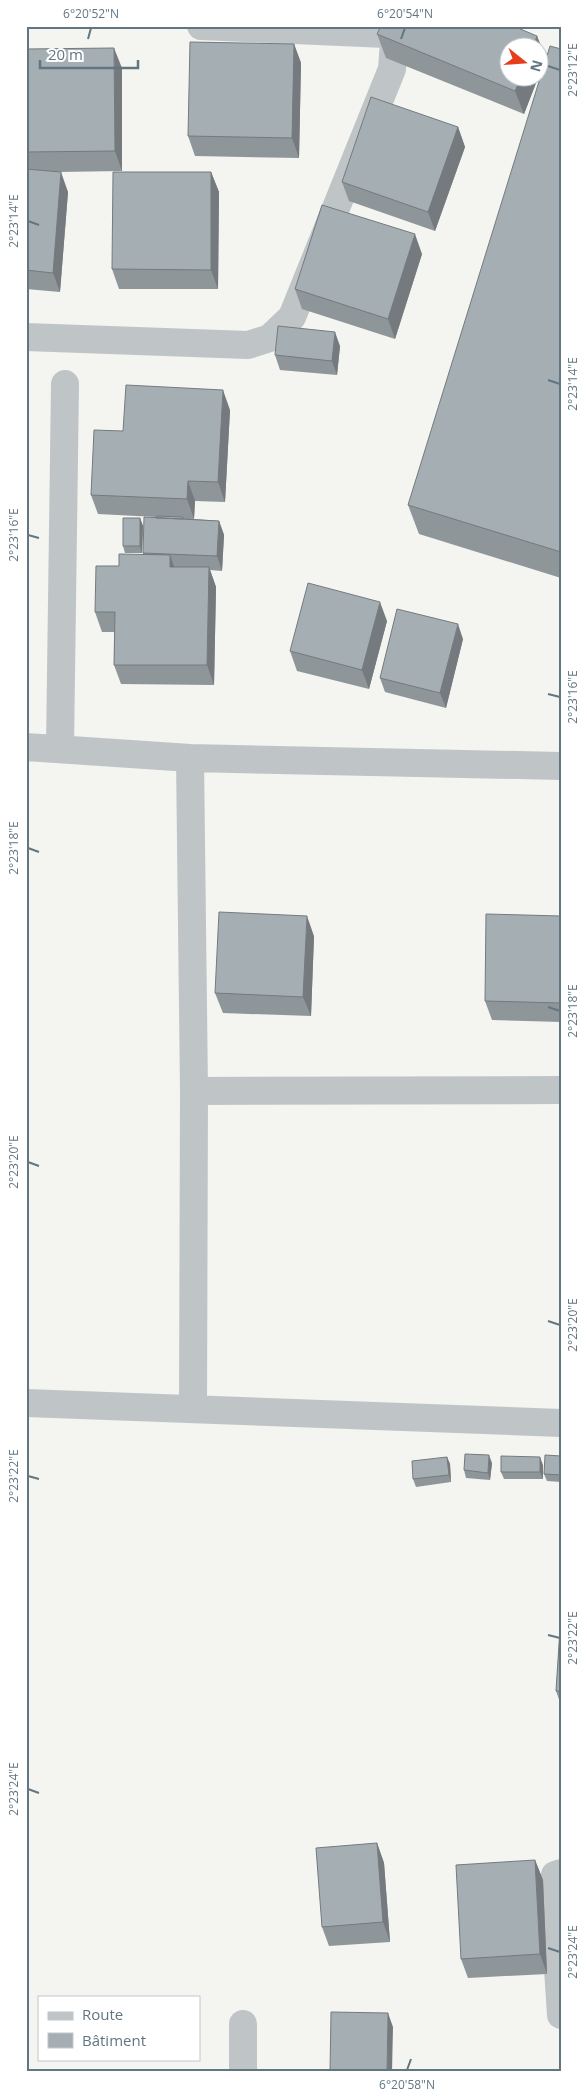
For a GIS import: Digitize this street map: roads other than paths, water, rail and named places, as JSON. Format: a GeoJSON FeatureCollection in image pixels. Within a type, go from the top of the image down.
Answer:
{"type":"FeatureCollection","features":[{"type":"Feature","properties":{"kind":"street"},"geometry":{"type":"LineString","coordinates":[[26,337],[248,345],[270,338],[292,317],[392,69],[394,42],[386,34],[202,26]]}},
{"type":"Feature","properties":{"kind":"street"},"geometry":{"type":"LineString","coordinates":[[60,748],[65,384]]}},
{"type":"Feature","properties":{"kind":"street"},"geometry":{"type":"LineString","coordinates":[[26,747],[190,758],[561,766]]}},
{"type":"Feature","properties":{"kind":"street"},"geometry":{"type":"LineString","coordinates":[[190,758],[194,1091],[193,1408]]}},
{"type":"Feature","properties":{"kind":"street"},"geometry":{"type":"LineString","coordinates":[[194,1091],[561,1090]]}},
{"type":"Feature","properties":{"kind":"street"},"geometry":{"type":"LineString","coordinates":[[26,1403],[561,1423]]}},
{"type":"Feature","properties":{"kind":"street"},"geometry":{"type":"LineString","coordinates":[[561,1873],[555,1875],[553,1890],[561,2015]]}},
{"type":"Feature","properties":{"kind":"street"},"geometry":{"type":"LineString","coordinates":[[243,2072],[244,2024]]}}]}
